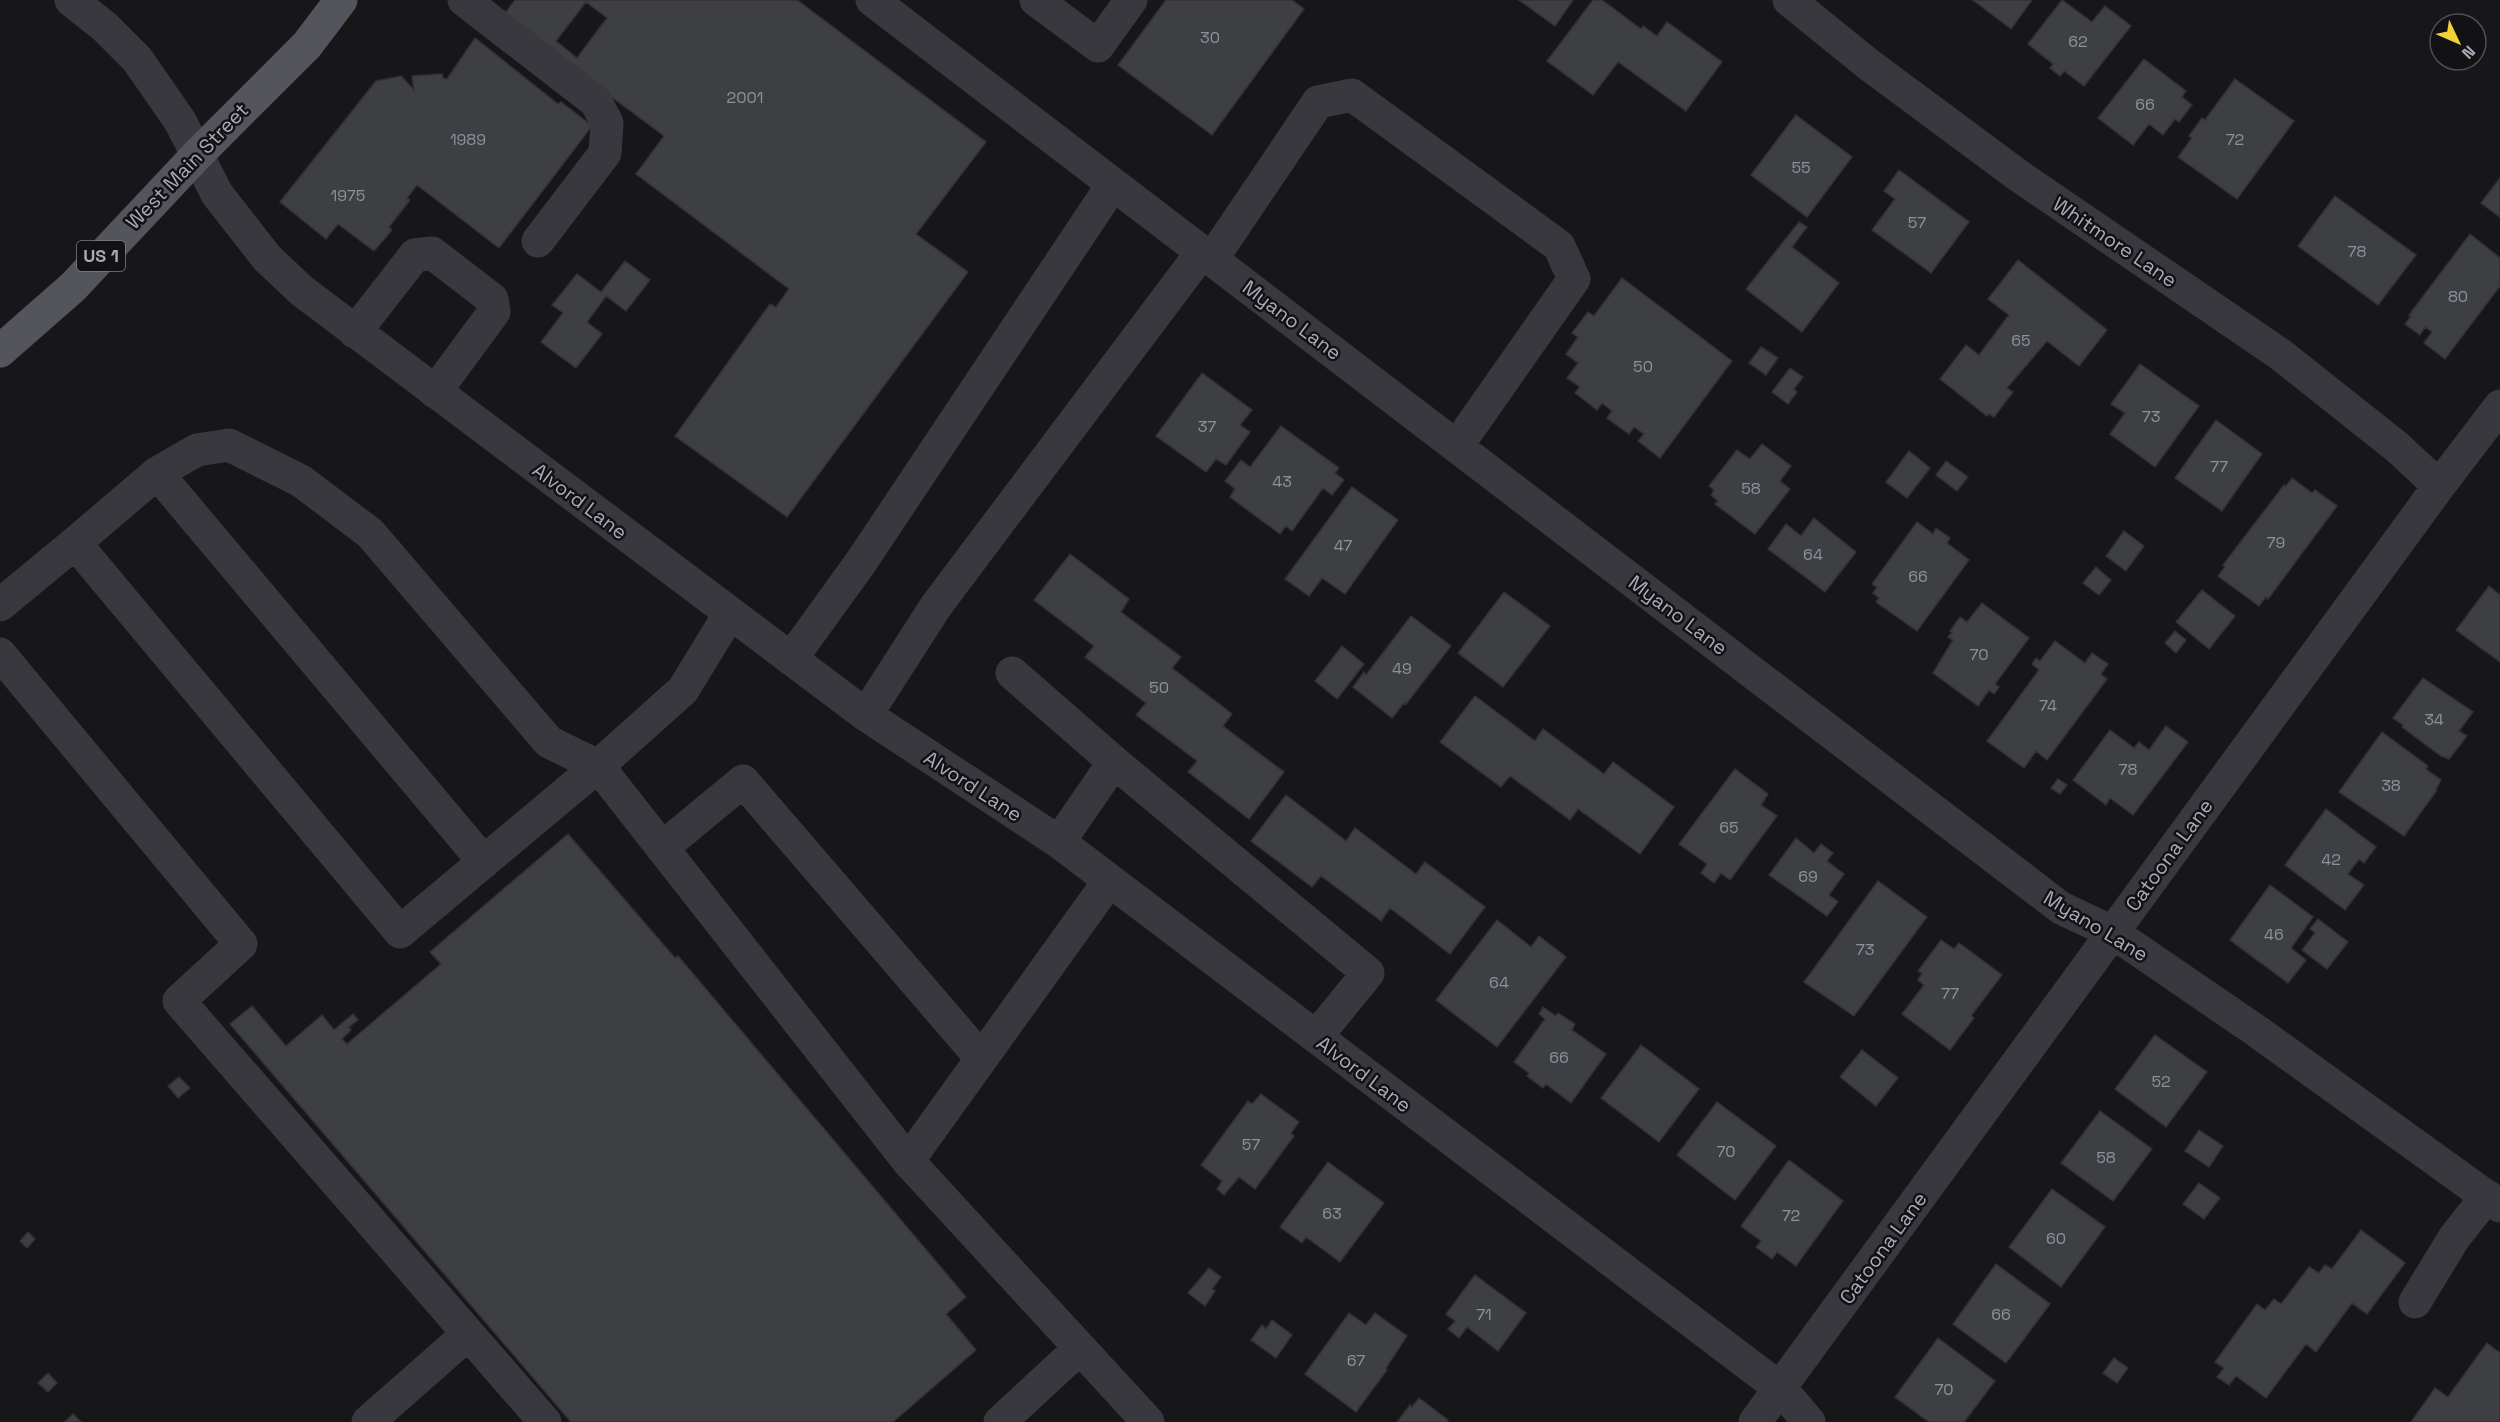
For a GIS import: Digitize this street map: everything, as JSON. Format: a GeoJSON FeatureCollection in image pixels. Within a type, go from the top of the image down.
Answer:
{"type":"FeatureCollection","features":[{"type":"Feature","properties":{"kind":"main road","name":"West Main Street"},"geometry":{"type":"LineString","coordinates":[[0,351],[73,287],[196,155],[306,45],[341,0]]}},
{"type":"Feature","properties":{"kind":"street","name":"Alvord Lane"},"geometry":{"type":"LineString","coordinates":[[71,0],[105,27],[137,59],[169,103],[217,194],[267,258],[302,291],[866,715],[1059,842],[1781,1389],[1809,1422]]}},
{"type":"Feature","properties":{"kind":"street"},"geometry":{"type":"LineString","coordinates":[[464,0],[596,102],[607,123],[605,153],[538,241]]}},
{"type":"Feature","properties":{"kind":"street","name":"Myano Lane"},"geometry":{"type":"LineString","coordinates":[[872,0],[2061,908],[2112,932],[2494,1201]]}},
{"type":"Feature","properties":{"kind":"street"},"geometry":{"type":"LineString","coordinates":[[1036,0],[1098,45],[1131,0]]}},
{"type":"Feature","properties":{"kind":"street","name":"Whitmore Lane"},"geometry":{"type":"LineString","coordinates":[[1789,0],[1868,64],[2019,176],[2281,355],[2397,447],[2439,486]]}},
{"type":"Feature","properties":{"kind":"street"},"geometry":{"type":"LineString","coordinates":[[866,715],[936,606],[1207,255],[1318,102],[1353,95],[1559,246],[1574,279],[1457,447]]}},
{"type":"Feature","properties":{"kind":"street"},"geometry":{"type":"LineString","coordinates":[[791,658],[861,562],[1113,183]]}},
{"type":"Feature","properties":{"kind":"street"},"geometry":{"type":"LineString","coordinates":[[355,332],[415,255],[432,253],[492,299],[494,312],[435,392]]}},
{"type":"Feature","properties":{"kind":"street","name":"Catoona Lane"},"geometry":{"type":"LineString","coordinates":[[1755,1422],[2500,405]]}},
{"type":"Feature","properties":{"kind":"street"},"geometry":{"type":"LineString","coordinates":[[0,605],[157,472],[197,450],[229,445],[301,481],[370,533],[549,742],[598,766],[909,1161],[1148,1422]]}},
{"type":"Feature","properties":{"kind":"street"},"geometry":{"type":"LineString","coordinates":[[157,472],[483,862]]}},
{"type":"Feature","properties":{"kind":"street"},"geometry":{"type":"LineString","coordinates":[[75,543],[400,932],[598,766],[683,690],[730,613]]}},
{"type":"Feature","properties":{"kind":"street"},"geometry":{"type":"LineString","coordinates":[[0,654],[241,944],[179,1001],[545,1422]]}},
{"type":"Feature","properties":{"kind":"street"},"geometry":{"type":"LineString","coordinates":[[1012,674],[1368,973],[1316,1037]]}},
{"type":"Feature","properties":{"kind":"street"},"geometry":{"type":"LineString","coordinates":[[1059,842],[1114,762]]}},
{"type":"Feature","properties":{"kind":"street"},"geometry":{"type":"LineString","coordinates":[[662,848],[743,781],[981,1058]]}},
{"type":"Feature","properties":{"kind":"street"},"geometry":{"type":"LineString","coordinates":[[909,1161],[1109,881]]}},
{"type":"Feature","properties":{"kind":"street"},"geometry":{"type":"LineString","coordinates":[[2415,1302],[2441,1258],[2494,1201]]}},
{"type":"Feature","properties":{"kind":"street"},"geometry":{"type":"LineString","coordinates":[[368,1422],[468,1334]]}},
{"type":"Feature","properties":{"kind":"street"},"geometry":{"type":"LineString","coordinates":[[1000,1422],[1079,1349]]}},
{"type":"Feature","properties":{"kind":"building"},"geometry":{"type":"Polygon","coordinates":[[[515,0],[797,0],[986,142],[916,234],[968,272],[787,517],[675,436],[770,304],[776,307],[789,289],[636,174],[664,136],[503,16],[515,0]],[[586,2],[556,41],[577,58],[607,18],[586,2]]]}},
{"type":"Feature","properties":{"kind":"building"},"geometry":{"type":"Polygon","coordinates":[[[1166,0],[1292,0],[1304,9],[1212,135],[1118,65],[1166,0]]]}},
{"type":"Feature","properties":{"kind":"building"},"geometry":{"type":"Polygon","coordinates":[[[1519,0],[1573,0],[1555,26],[1519,0]]]}},
{"type":"Feature","properties":{"kind":"building"},"geometry":{"type":"Polygon","coordinates":[[[1593,0],[1602,0],[1641,29],[1643,26],[1657,36],[1667,22],[1722,62],[1686,111],[1618,62],[1593,95],[1547,61],[1593,0]]]}},
{"type":"Feature","properties":{"kind":"building"},"geometry":{"type":"Polygon","coordinates":[[[1973,0],[2032,0],[2011,29],[1973,0]]]}},
{"type":"Feature","properties":{"kind":"building"},"geometry":{"type":"Polygon","coordinates":[[[2062,0],[2092,22],[2105,6],[2131,26],[2084,86],[2064,71],[2060,76],[2050,68],[2053,64],[2028,44],[2062,0]]]}},
{"type":"Feature","properties":{"kind":"building"},"geometry":{"type":"Polygon","coordinates":[[[475,38],[558,104],[561,102],[592,126],[499,248],[417,185],[407,198],[410,200],[389,227],[392,230],[374,251],[338,224],[326,239],[280,202],[376,81],[401,76],[414,90],[412,76],[442,74],[443,78],[447,79],[475,38]]]}},
{"type":"Feature","properties":{"kind":"building"},"geometry":{"type":"Polygon","coordinates":[[[2144,59],[2186,91],[2182,97],[2192,105],[2179,122],[2175,119],[2163,135],[2149,124],[2133,145],[2098,118],[2144,59]]]}},
{"type":"Feature","properties":{"kind":"building"},"geometry":{"type":"Polygon","coordinates":[[[2235,79],[2294,121],[2237,199],[2178,157],[2192,138],[2189,136],[2202,118],[2205,120],[2235,79]]]}},
{"type":"Feature","properties":{"kind":"building"},"geometry":{"type":"Polygon","coordinates":[[[1796,115],[1852,157],[1807,217],[1751,175],[1796,115]]]}},
{"type":"Feature","properties":{"kind":"building"},"geometry":{"type":"Polygon","coordinates":[[[1899,170],[1969,222],[1931,273],[1872,230],[1895,199],[1884,191],[1899,170]]]}},
{"type":"Feature","properties":{"kind":"building"},"geometry":{"type":"Polygon","coordinates":[[[2500,178],[2500,217],[2481,203],[2500,178]]]}},
{"type":"Feature","properties":{"kind":"building"},"geometry":{"type":"Polygon","coordinates":[[[2335,196],[2416,255],[2378,305],[2298,246],[2335,196]]]}},
{"type":"Feature","properties":{"kind":"building"},"geometry":{"type":"Polygon","coordinates":[[[1799,222],[1807,227],[1792,247],[1839,283],[1802,332],[1746,289],[1799,222]]]}},
{"type":"Feature","properties":{"kind":"building"},"geometry":{"type":"Polygon","coordinates":[[[2470,234],[2500,258],[2500,286],[2445,359],[2424,343],[2432,332],[2425,327],[2420,335],[2405,324],[2411,316],[2409,315],[2470,234]]]}},
{"type":"Feature","properties":{"kind":"building"},"geometry":{"type":"Polygon","coordinates":[[[2018,260],[2107,330],[2079,366],[2047,341],[2007,388],[2013,392],[1994,417],[1989,414],[1987,416],[1940,379],[1966,345],[1979,355],[2009,315],[1988,299],[2018,260]]]}},
{"type":"Feature","properties":{"kind":"building"},"geometry":{"type":"Polygon","coordinates":[[[625,261],[650,280],[626,311],[606,296],[587,322],[602,334],[576,368],[541,342],[563,313],[552,305],[577,274],[601,292],[625,261]]]}},
{"type":"Feature","properties":{"kind":"building"},"geometry":{"type":"Polygon","coordinates":[[[1622,278],[1732,361],[1660,458],[1638,441],[1644,434],[1634,427],[1629,434],[1607,418],[1612,411],[1602,403],[1597,410],[1575,393],[1580,387],[1567,378],[1578,363],[1566,354],[1578,337],[1572,333],[1588,312],[1594,316],[1622,278]]]}},
{"type":"Feature","properties":{"kind":"building"},"geometry":{"type":"Polygon","coordinates":[[[1761,347],[1778,358],[1766,375],[1749,363],[1761,347]]]}},
{"type":"Feature","properties":{"kind":"building"},"geometry":{"type":"Polygon","coordinates":[[[2140,364],[2199,406],[2155,467],[2110,434],[2125,413],[2111,404],[2140,364]]]}},
{"type":"Feature","properties":{"kind":"building"},"geometry":{"type":"Polygon","coordinates":[[[1790,368],[1803,377],[1794,389],[1797,392],[1788,404],[1772,392],[1790,368]]]}},
{"type":"Feature","properties":{"kind":"building"},"geometry":{"type":"Polygon","coordinates":[[[1202,373],[1252,410],[1240,425],[1250,432],[1226,465],[1216,459],[1206,472],[1156,436],[1202,373]]]}},
{"type":"Feature","properties":{"kind":"building"},"geometry":{"type":"Polygon","coordinates":[[[2216,420],[2262,454],[2222,511],[2175,478],[2216,420]]]}},
{"type":"Feature","properties":{"kind":"building"},"geometry":{"type":"Polygon","coordinates":[[[1281,426],[1339,468],[1335,473],[1344,480],[1332,495],[1323,488],[1292,531],[1286,526],[1280,534],[1230,497],[1235,489],[1225,481],[1241,460],[1250,467],[1281,426]]]}},
{"type":"Feature","properties":{"kind":"building"},"geometry":{"type":"Polygon","coordinates":[[[1762,444],[1791,466],[1780,481],[1790,489],[1755,534],[1715,504],[1718,501],[1711,495],[1714,490],[1709,486],[1737,450],[1750,459],[1762,444]]]}},
{"type":"Feature","properties":{"kind":"building"},"geometry":{"type":"Polygon","coordinates":[[[1909,451],[1930,468],[1907,498],[1886,482],[1909,451]]]}},
{"type":"Feature","properties":{"kind":"building"},"geometry":{"type":"Polygon","coordinates":[[[1946,461],[1968,477],[1957,491],[1936,475],[1946,461]]]}},
{"type":"Feature","properties":{"kind":"building"},"geometry":{"type":"Polygon","coordinates":[[[2292,478],[2312,493],[2315,490],[2337,506],[2268,599],[2266,597],[2259,606],[2218,576],[2225,567],[2223,565],[2284,485],[2286,486],[2292,478]]]}},
{"type":"Feature","properties":{"kind":"building"},"geometry":{"type":"Polygon","coordinates":[[[1352,487],[1398,520],[1345,594],[1322,578],[1309,596],[1285,579],[1352,487]]]}},
{"type":"Feature","properties":{"kind":"building"},"geometry":{"type":"Polygon","coordinates":[[[1814,518],[1856,552],[1825,592],[1768,549],[1786,524],[1801,536],[1814,518]]]}},
{"type":"Feature","properties":{"kind":"building"},"geometry":{"type":"Polygon","coordinates":[[[1917,522],[1933,534],[1936,528],[1950,538],[1947,543],[1969,560],[1917,631],[1876,602],[1879,598],[1873,593],[1877,587],[1872,584],[1917,522]]]}},
{"type":"Feature","properties":{"kind":"building"},"geometry":{"type":"Polygon","coordinates":[[[2124,531],[2144,546],[2126,571],[2106,556],[2124,531]]]}},
{"type":"Feature","properties":{"kind":"building"},"geometry":{"type":"Polygon","coordinates":[[[1070,554],[1129,599],[1121,612],[1181,657],[1172,668],[1232,714],[1223,726],[1284,772],[1249,819],[1188,772],[1197,761],[1136,715],[1146,703],[1085,657],[1094,646],[1034,600],[1070,554]]]}},
{"type":"Feature","properties":{"kind":"building"},"geometry":{"type":"Polygon","coordinates":[[[2096,567],[2111,580],[2099,595],[2083,583],[2096,567]]]}},
{"type":"Feature","properties":{"kind":"building"},"geometry":{"type":"Polygon","coordinates":[[[2489,586],[2500,595],[2500,662],[2456,630],[2489,586]]]}},
{"type":"Feature","properties":{"kind":"building"},"geometry":{"type":"Polygon","coordinates":[[[2202,590],[2235,616],[2209,649],[2176,622],[2202,590]]]}},
{"type":"Feature","properties":{"kind":"building"},"geometry":{"type":"Polygon","coordinates":[[[1504,592],[1550,626],[1503,687],[1458,653],[1504,592]]]}},
{"type":"Feature","properties":{"kind":"building"},"geometry":{"type":"Polygon","coordinates":[[[1982,603],[2029,638],[1995,684],[1999,687],[1994,694],[1989,690],[1978,706],[1933,673],[1953,640],[1948,637],[1952,632],[1950,631],[1960,617],[1967,622],[1982,603]]]}},
{"type":"Feature","properties":{"kind":"building"},"geometry":{"type":"Polygon","coordinates":[[[1411,616],[1451,646],[1406,704],[1404,703],[1392,718],[1353,687],[1364,672],[1366,675],[1411,616]]]}},
{"type":"Feature","properties":{"kind":"building"},"geometry":{"type":"Polygon","coordinates":[[[2175,631],[2186,640],[2176,653],[2165,643],[2175,631]]]}},
{"type":"Feature","properties":{"kind":"building"},"geometry":{"type":"Polygon","coordinates":[[[2055,641],[2085,663],[2092,653],[2108,664],[2101,674],[2107,679],[2047,760],[2036,751],[2024,768],[1987,741],[2039,670],[2032,664],[2036,658],[2040,661],[2055,641]]]}},
{"type":"Feature","properties":{"kind":"building"},"geometry":{"type":"Polygon","coordinates":[[[1342,646],[1364,664],[1337,699],[1315,681],[1342,646]]]}},
{"type":"Feature","properties":{"kind":"building"},"geometry":{"type":"Polygon","coordinates":[[[2423,678],[2473,712],[2459,731],[2467,736],[2449,759],[2441,756],[2393,718],[2423,678]]]}},
{"type":"Feature","properties":{"kind":"building"},"geometry":{"type":"Polygon","coordinates":[[[1475,696],[1535,741],[1543,729],[1604,774],[1613,762],[1674,807],[1640,854],[1578,809],[1570,820],[1510,776],[1501,787],[1440,742],[1475,696]]]}},
{"type":"Feature","properties":{"kind":"building"},"geometry":{"type":"Polygon","coordinates":[[[2166,726],[2188,742],[2133,815],[2110,798],[2106,805],[2073,780],[2110,730],[2134,748],[2139,742],[2149,750],[2166,726]]]}},
{"type":"Feature","properties":{"kind":"building"},"geometry":{"type":"Polygon","coordinates":[[[2382,732],[2428,766],[2426,769],[2441,780],[2437,790],[2404,836],[2339,792],[2382,732]]]}},
{"type":"Feature","properties":{"kind":"building"},"geometry":{"type":"Polygon","coordinates":[[[1735,769],[1768,794],[1761,805],[1777,816],[1730,880],[1721,873],[1714,883],[1701,873],[1707,864],[1679,844],[1735,769]]]}},
{"type":"Feature","properties":{"kind":"building"},"geometry":{"type":"Polygon","coordinates":[[[2058,779],[2067,785],[2060,794],[2051,788],[2058,779]]]}},
{"type":"Feature","properties":{"kind":"building"},"geometry":{"type":"Polygon","coordinates":[[[1286,795],[1346,841],[1355,828],[1416,874],[1425,862],[1485,907],[1450,954],[1390,908],[1381,921],[1321,876],[1312,887],[1251,841],[1286,795]]]}},
{"type":"Feature","properties":{"kind":"building"},"geometry":{"type":"Polygon","coordinates":[[[2326,809],[2376,847],[2364,863],[2359,859],[2348,874],[2364,885],[2345,910],[2285,865],[2326,809]]]}},
{"type":"Feature","properties":{"kind":"building"},"geometry":{"type":"Polygon","coordinates":[[[568,834],[675,958],[678,956],[966,1297],[946,1314],[976,1350],[893,1422],[571,1422],[230,1024],[252,1006],[286,1046],[322,1015],[334,1030],[353,1014],[358,1020],[349,1027],[351,1030],[342,1039],[347,1044],[441,964],[430,952],[568,834]]]}},
{"type":"Feature","properties":{"kind":"building"},"geometry":{"type":"Polygon","coordinates":[[[1796,838],[1814,853],[1821,844],[1833,853],[1827,861],[1844,874],[1829,895],[1838,902],[1827,916],[1769,875],[1796,838]]]}},
{"type":"Feature","properties":{"kind":"building"},"geometry":{"type":"Polygon","coordinates":[[[1878,881],[1927,917],[1854,1016],[1804,982],[1878,881]]]}},
{"type":"Feature","properties":{"kind":"building"},"geometry":{"type":"Polygon","coordinates":[[[2270,885],[2313,917],[2291,948],[2306,960],[2288,983],[2230,940],[2270,885]]]}},
{"type":"Feature","properties":{"kind":"building"},"geometry":{"type":"Polygon","coordinates":[[[2318,919],[2348,942],[2327,969],[2302,950],[2315,933],[2310,929],[2318,919]]]}},
{"type":"Feature","properties":{"kind":"building"},"geometry":{"type":"Polygon","coordinates":[[[1497,920],[1531,947],[1539,936],[1566,957],[1497,1047],[1436,1000],[1497,920]]]}},
{"type":"Feature","properties":{"kind":"building"},"geometry":{"type":"Polygon","coordinates":[[[1941,940],[1954,949],[1959,943],[2002,975],[1971,1016],[1974,1018],[1950,1050],[1902,1014],[1924,985],[1918,980],[1922,973],[1918,971],[1941,940]]]}},
{"type":"Feature","properties":{"kind":"building"},"geometry":{"type":"Polygon","coordinates":[[[1543,1007],[1556,1016],[1558,1013],[1575,1024],[1572,1030],[1606,1054],[1571,1103],[1546,1084],[1543,1088],[1527,1076],[1529,1073],[1514,1062],[1545,1019],[1539,1014],[1543,1007]]]}},
{"type":"Feature","properties":{"kind":"building"},"geometry":{"type":"Polygon","coordinates":[[[2155,1035],[2207,1072],[2166,1127],[2115,1089],[2155,1035]]]}},
{"type":"Feature","properties":{"kind":"building"},"geometry":{"type":"Polygon","coordinates":[[[1641,1045],[1699,1089],[1659,1142],[1601,1098],[1641,1045]]]}},
{"type":"Feature","properties":{"kind":"building"},"geometry":{"type":"Polygon","coordinates":[[[1862,1050],[1898,1078],[1876,1106],[1840,1077],[1862,1050]]]}},
{"type":"Feature","properties":{"kind":"building"},"geometry":{"type":"Polygon","coordinates":[[[179,1077],[190,1088],[178,1098],[168,1086],[179,1077]]]}},
{"type":"Feature","properties":{"kind":"building"},"geometry":{"type":"Polygon","coordinates":[[[1261,1094],[1299,1122],[1291,1133],[1294,1136],[1255,1189],[1239,1177],[1224,1195],[1217,1189],[1222,1181],[1201,1165],[1248,1101],[1252,1104],[1261,1094]]]}},
{"type":"Feature","properties":{"kind":"building"},"geometry":{"type":"Polygon","coordinates":[[[1717,1102],[1776,1146],[1735,1200],[1677,1155],[1717,1102]]]}},
{"type":"Feature","properties":{"kind":"building"},"geometry":{"type":"Polygon","coordinates":[[[2100,1111],[2152,1149],[2113,1201],[2061,1163],[2100,1111]]]}},
{"type":"Feature","properties":{"kind":"building"},"geometry":{"type":"Polygon","coordinates":[[[2199,1130],[2223,1146],[2209,1167],[2185,1151],[2199,1130]]]}},
{"type":"Feature","properties":{"kind":"building"},"geometry":{"type":"Polygon","coordinates":[[[1789,1160],[1843,1201],[1796,1266],[1777,1252],[1772,1259],[1756,1247],[1761,1241],[1741,1226],[1789,1160]]]}},
{"type":"Feature","properties":{"kind":"building"},"geometry":{"type":"Polygon","coordinates":[[[1328,1162],[1384,1203],[1340,1262],[1306,1237],[1302,1243],[1280,1227],[1328,1162]]]}},
{"type":"Feature","properties":{"kind":"building"},"geometry":{"type":"Polygon","coordinates":[[[2199,1183],[2220,1198],[2204,1219],[2183,1204],[2199,1183]]]}},
{"type":"Feature","properties":{"kind":"building"},"geometry":{"type":"Polygon","coordinates":[[[2052,1189],[2105,1227],[2061,1287],[2009,1247],[2052,1189]]]}},
{"type":"Feature","properties":{"kind":"building"},"geometry":{"type":"Polygon","coordinates":[[[2361,1230],[2405,1263],[2367,1314],[2352,1303],[2316,1352],[2306,1344],[2266,1398],[2236,1376],[2229,1385],[2217,1377],[2224,1368],[2215,1362],[2257,1304],[2265,1310],[2274,1299],[2281,1304],[2309,1267],[2319,1273],[2325,1265],[2332,1269],[2361,1230]]]}},
{"type":"Feature","properties":{"kind":"building"},"geometry":{"type":"Polygon","coordinates":[[[28,1232],[35,1239],[27,1248],[20,1241],[28,1232]]]}},
{"type":"Feature","properties":{"kind":"building"},"geometry":{"type":"Polygon","coordinates":[[[1996,1264],[2050,1304],[2006,1363],[1953,1324],[1996,1264]]]}},
{"type":"Feature","properties":{"kind":"building"},"geometry":{"type":"Polygon","coordinates":[[[1209,1268],[1221,1277],[1212,1289],[1215,1291],[1205,1306],[1188,1293],[1209,1268]]]}},
{"type":"Feature","properties":{"kind":"building"},"geometry":{"type":"Polygon","coordinates":[[[1475,1275],[1526,1313],[1498,1351],[1467,1327],[1459,1338],[1448,1329],[1455,1321],[1446,1314],[1475,1275]]]}},
{"type":"Feature","properties":{"kind":"building"},"geometry":{"type":"Polygon","coordinates":[[[1349,1313],[1366,1325],[1375,1313],[1407,1336],[1386,1368],[1387,1370],[1356,1412],[1305,1374],[1349,1313]]]}},
{"type":"Feature","properties":{"kind":"building"},"geometry":{"type":"Polygon","coordinates":[[[1272,1320],[1292,1335],[1276,1358],[1251,1340],[1262,1325],[1266,1329],[1272,1320]]]}},
{"type":"Feature","properties":{"kind":"building"},"geometry":{"type":"Polygon","coordinates":[[[1938,1338],[1995,1381],[1964,1422],[1929,1422],[1895,1397],[1938,1338]]]}},
{"type":"Feature","properties":{"kind":"building"},"geometry":{"type":"Polygon","coordinates":[[[2487,1343],[2500,1353],[2500,1422],[2411,1422],[2435,1388],[2448,1397],[2487,1343]]]}},
{"type":"Feature","properties":{"kind":"building"},"geometry":{"type":"Polygon","coordinates":[[[2114,1358],[2128,1368],[2117,1383],[2103,1373],[2114,1358]]]}},
{"type":"Feature","properties":{"kind":"building"},"geometry":{"type":"Polygon","coordinates":[[[48,1373],[57,1383],[48,1392],[38,1383],[48,1373]]]}},
{"type":"Feature","properties":{"kind":"building"},"geometry":{"type":"Polygon","coordinates":[[[1419,1398],[1448,1420],[1447,1422],[1397,1422],[1410,1405],[1412,1407],[1419,1398]]]}},
{"type":"Feature","properties":{"kind":"building"},"geometry":{"type":"Polygon","coordinates":[[[73,1414],[81,1422],[65,1422],[73,1414]]]}}]}
